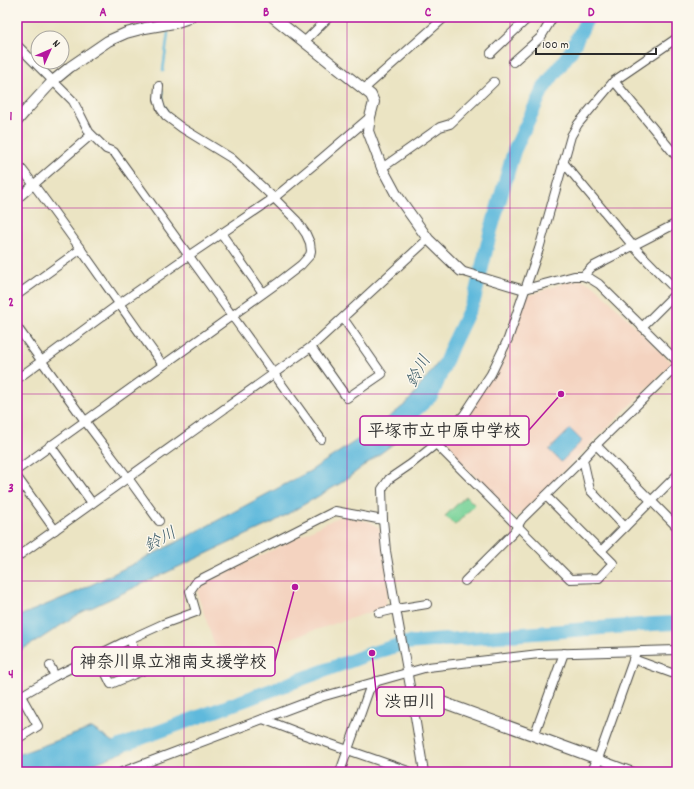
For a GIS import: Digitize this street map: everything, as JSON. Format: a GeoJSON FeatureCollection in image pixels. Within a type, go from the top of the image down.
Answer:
{"type":"FeatureCollection","features":[{"type":"Feature","properties":{"kind":"street"},"geometry":{"type":"LineString","coordinates":[[17,121],[53,81],[70,67],[108,41],[126,33],[186,20],[190,17]]}},
{"type":"Feature","properties":{"kind":"street"},"geometry":{"type":"LineString","coordinates":[[273,17],[371,95],[374,102],[368,131],[382,168],[396,194],[428,239],[461,271],[523,289],[574,276],[583,276],[591,279],[599,284],[677,361]]}},
{"type":"Feature","properties":{"kind":"street"},"geometry":{"type":"LineString","coordinates":[[304,42],[329,17]]}},
{"type":"Feature","properties":{"kind":"street"},"geometry":{"type":"LineString","coordinates":[[364,89],[445,17]]}},
{"type":"Feature","properties":{"kind":"street"},"geometry":{"type":"LineString","coordinates":[[491,53],[529,17]]}},
{"type":"Feature","properties":{"kind":"street"},"geometry":{"type":"LineString","coordinates":[[543,17],[548,25]]}},
{"type":"Feature","properties":{"kind":"street"},"geometry":{"type":"LineString","coordinates":[[513,62],[541,37],[553,17]]}},
{"type":"Feature","properties":{"kind":"street"},"geometry":{"type":"LineString","coordinates":[[424,772],[386,551],[382,489],[389,479],[436,444],[464,415],[491,374],[508,339],[523,289],[539,250],[571,136],[578,124],[614,81],[677,38]]}},
{"type":"Feature","properties":{"kind":"street"},"geometry":{"type":"LineString","coordinates":[[17,44],[73,100],[89,132],[106,149],[114,152],[321,439]]}},
{"type":"Feature","properties":{"kind":"street"},"geometry":{"type":"LineString","coordinates":[[614,81],[677,157]]}},
{"type":"Feature","properties":{"kind":"street"},"geometry":{"type":"LineString","coordinates":[[382,168],[440,126],[450,124],[494,82]]}},
{"type":"Feature","properties":{"kind":"street"},"geometry":{"type":"LineString","coordinates":[[17,470],[301,265],[312,251],[306,234],[297,221],[231,158],[166,116],[161,109],[158,99],[159,86]]}},
{"type":"Feature","properties":{"kind":"street"},"geometry":{"type":"LineString","coordinates":[[17,379],[119,304],[274,198],[370,117]]}},
{"type":"Feature","properties":{"kind":"street"},"geometry":{"type":"LineString","coordinates":[[17,199],[92,135]]}},
{"type":"Feature","properties":{"kind":"street"},"geometry":{"type":"LineString","coordinates":[[563,162],[633,246],[677,291],[642,327]]}},
{"type":"Feature","properties":{"kind":"street"},"geometry":{"type":"LineString","coordinates":[[17,163],[81,249],[163,365]]}},
{"type":"Feature","properties":{"kind":"street"},"geometry":{"type":"LineString","coordinates":[[583,276],[592,267],[677,224]]}},
{"type":"Feature","properties":{"kind":"street"},"geometry":{"type":"LineString","coordinates":[[221,233],[263,293]]}},
{"type":"Feature","properties":{"kind":"street"},"geometry":{"type":"LineString","coordinates":[[17,557],[311,347],[428,239]]}},
{"type":"Feature","properties":{"kind":"street"},"geometry":{"type":"LineString","coordinates":[[17,295],[81,249]]}},
{"type":"Feature","properties":{"kind":"street"},"geometry":{"type":"LineString","coordinates":[[311,347],[347,398],[382,374],[343,318]]}},
{"type":"Feature","properties":{"kind":"street"},"geometry":{"type":"LineString","coordinates":[[17,327],[159,521]]}},
{"type":"Feature","properties":{"kind":"street"},"geometry":{"type":"LineString","coordinates":[[465,581],[514,532],[522,519],[677,366]]}},
{"type":"Feature","properties":{"kind":"street"},"geometry":{"type":"LineString","coordinates":[[436,444],[570,579],[599,578],[613,563],[546,496]]}},
{"type":"Feature","properties":{"kind":"street"},"geometry":{"type":"LineString","coordinates":[[50,445],[92,504]]}},
{"type":"Feature","properties":{"kind":"street"},"geometry":{"type":"LineString","coordinates":[[596,445],[677,526]]}},
{"type":"Feature","properties":{"kind":"street"},"geometry":{"type":"LineString","coordinates":[[583,459],[590,490],[625,527]]}},
{"type":"Feature","properties":{"kind":"street"},"geometry":{"type":"LineString","coordinates":[[601,551],[677,475]]}},
{"type":"Feature","properties":{"kind":"street"},"geometry":{"type":"LineString","coordinates":[[17,477],[55,530]]}},
{"type":"Feature","properties":{"kind":"street"},"geometry":{"type":"LineString","coordinates":[[17,739],[38,726],[19,697],[55,676],[130,639],[162,624],[196,612],[190,591],[197,581],[335,511],[383,520]]}},
{"type":"Feature","properties":{"kind":"street"},"geometry":{"type":"LineString","coordinates":[[379,613],[427,604]]}},
{"type":"Feature","properties":{"kind":"street"},"geometry":{"type":"LineString","coordinates":[[97,655],[110,684],[142,671],[130,639]]}},
{"type":"Feature","properties":{"kind":"street"},"geometry":{"type":"LineString","coordinates":[[122,772],[321,697],[428,667],[540,654],[564,653],[634,655],[677,650]]}},
{"type":"Feature","properties":{"kind":"street"},"geometry":{"type":"LineString","coordinates":[[534,736],[564,653]]}},
{"type":"Feature","properties":{"kind":"street"},"geometry":{"type":"LineString","coordinates":[[634,655],[677,675]]}},
{"type":"Feature","properties":{"kind":"street"},"geometry":{"type":"LineString","coordinates":[[593,772],[634,655]]}},
{"type":"Feature","properties":{"kind":"street"},"geometry":{"type":"LineString","coordinates":[[50,666],[55,676]]}},
{"type":"Feature","properties":{"kind":"street"},"geometry":{"type":"LineString","coordinates":[[340,772],[369,690],[378,681]]}},
{"type":"Feature","properties":{"kind":"street"},"geometry":{"type":"LineString","coordinates":[[411,692],[633,772]]}},
{"type":"Feature","properties":{"kind":"street"},"geometry":{"type":"LineString","coordinates":[[263,719],[348,751],[411,772]]}},
{"type":"Feature","properties":{"kind":"shaded area"},"geometry":{"type":"Polygon","coordinates":[[[583,280],[596,287],[671,362],[671,365],[517,517],[515,517],[444,445],[444,440],[469,414],[527,296],[569,281],[583,280]]]}},
{"type":"Feature","properties":{"kind":"shaded area"},"geometry":{"type":"Polygon","coordinates":[[[340,516],[371,522],[379,528],[381,533],[389,592],[387,592],[386,607],[220,661],[198,596],[198,590],[204,584],[340,516]]]}},
{"type":"Feature","properties":{"kind":"green space"},"geometry":{"type":"Polygon","coordinates":[[[466,496],[475,505],[455,525],[445,516],[466,496]]]}},
{"type":"Feature","properties":{"kind":"water"},"geometry":{"type":"Polygon","coordinates":[[[456,339],[409,432],[341,483],[272,523],[78,614],[37,641],[17,652],[17,617],[77,592],[181,540],[310,471],[374,429],[407,403],[456,339]]]}},
{"type":"Feature","properties":{"kind":"water"},"geometry":{"type":"Polygon","coordinates":[[[570,429],[582,441],[561,462],[549,450],[570,429]]]}},
{"type":"Feature","properties":{"kind":"water"},"geometry":{"type":"Polygon","coordinates":[[[92,728],[126,751],[73,772],[17,772],[17,755],[92,728]]]}},
{"type":"Feature","properties":{"kind":"waterway","name":"鈴川"},"geometry":{"type":"LineString","coordinates":[[581,31],[583,17]]}},
{"type":"Feature","properties":{"kind":"waterway","name":"鈴川"},"geometry":{"type":"LineString","coordinates":[[410,415],[432,395],[452,346],[474,300],[491,230],[514,151],[543,89],[571,51],[588,17]]}},
{"type":"Feature","properties":{"kind":"waterway"},"geometry":{"type":"LineString","coordinates":[[163,71],[168,33]]}},
{"type":"Feature","properties":{"kind":"waterway"},"geometry":{"type":"LineString","coordinates":[[162,91],[163,105],[167,111]]}},
{"type":"Feature","properties":{"kind":"waterway"},"geometry":{"type":"LineString","coordinates":[[101,753],[372,653],[406,643],[677,623]]}},
{"type":"Feature","properties":{"kind":"place","name":"平塚市立中原中学校"},"geometry":{"type":"Point","coordinates":[561,394]}},
{"type":"Feature","properties":{"kind":"place","name":"神奈川県立湘南支援学校"},"geometry":{"type":"Point","coordinates":[295,587]}},
{"type":"Feature","properties":{"kind":"place","name":"渋田川"},"geometry":{"type":"Point","coordinates":[372,653]}}]}
